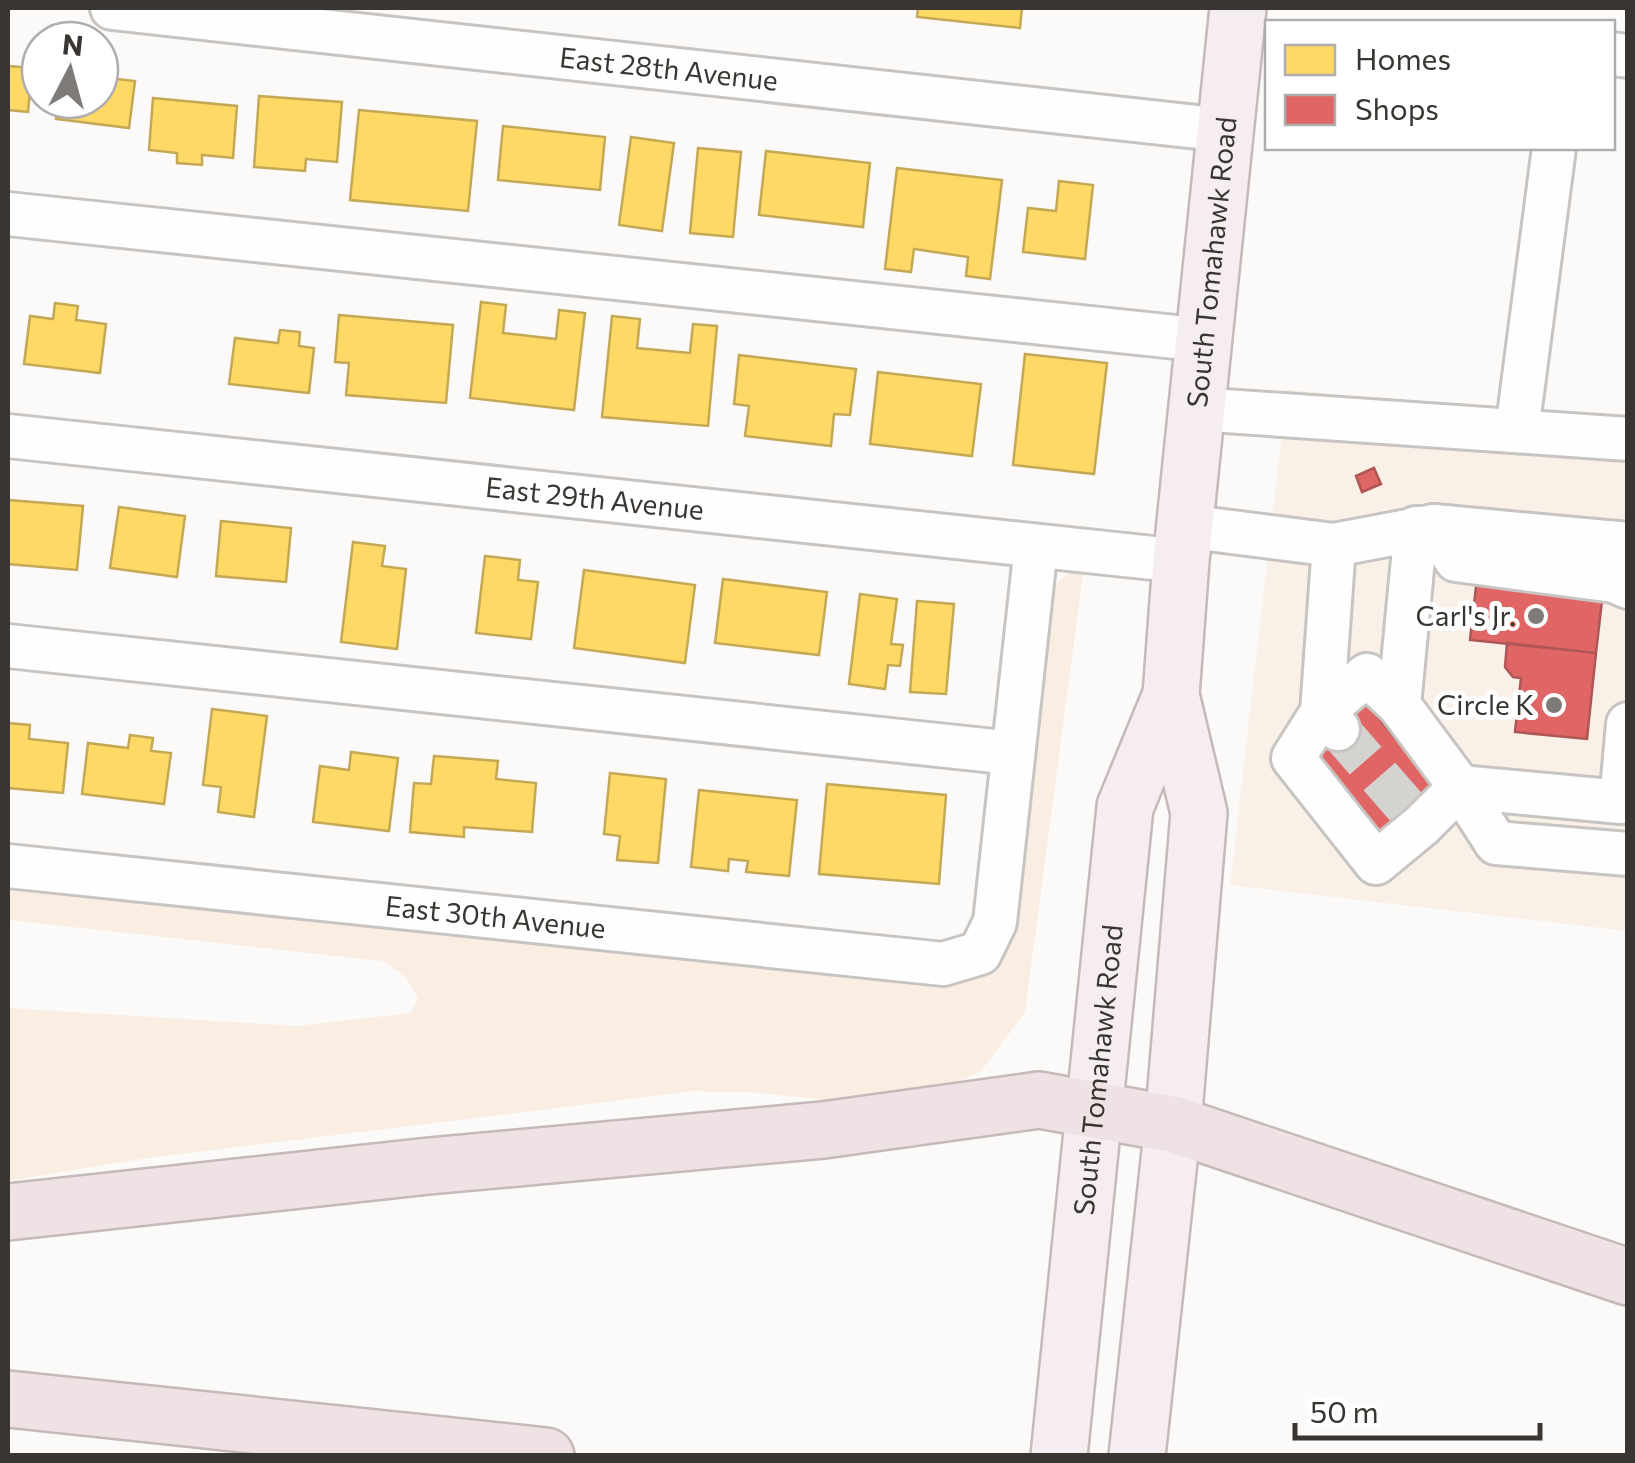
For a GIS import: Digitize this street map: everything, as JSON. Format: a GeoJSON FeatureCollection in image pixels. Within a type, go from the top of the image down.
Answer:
{"type":"FeatureCollection","features":[{"type":"Feature","properties":{"kind":"highway"},"geometry":{"type":"LineString","coordinates":[[8,1212],[429,1166],[823,1130],[1039,1100],[1173,1124],[1628,1277]]}},
{"type":"Feature","properties":{"kind":"highway"},"geometry":{"type":"LineString","coordinates":[[8,1398],[546,1456]]}},
{"type":"Feature","properties":{"kind":"main road","name":"South Tomahawk Road"},"geometry":{"type":"LineString","coordinates":[[1059,1456],[1125,807],[1171,695],[1238,8]]}},
{"type":"Feature","properties":{"kind":"main road","name":"South Tomahawk Road"},"geometry":{"type":"LineString","coordinates":[[1138,1456],[1173,1124],[1199,812],[1171,695]]}},
{"type":"Feature","properties":{"kind":"street","name":"East 28th Avenue"},"geometry":{"type":"LineString","coordinates":[[112,8],[1225,130]]}},
{"type":"Feature","properties":{"kind":"street"},"geometry":{"type":"LineString","coordinates":[[1517,432],[1554,150]]}},
{"type":"Feature","properties":{"kind":"street"},"geometry":{"type":"LineString","coordinates":[[8,214],[1204,340]]}},
{"type":"Feature","properties":{"kind":"street"},"geometry":{"type":"LineString","coordinates":[[1196,409],[1628,439]]}},
{"type":"Feature","properties":{"kind":"street","name":"East 29th Avenue"},"geometry":{"type":"LineString","coordinates":[[8,436],[1036,546],[1334,544],[1425,527],[1628,544]]}},
{"type":"Feature","properties":{"kind":"street"},"geometry":{"type":"LineString","coordinates":[[1425,527],[1456,560],[1614,580],[1628,588]]}},
{"type":"Feature","properties":{"kind":"street"},"geometry":{"type":"LineString","coordinates":[[1400,705],[1425,527]]}},
{"type":"Feature","properties":{"kind":"street"},"geometry":{"type":"LineString","coordinates":[[1330,720],[1334,544]]}},
{"type":"Feature","properties":{"kind":"street"},"geometry":{"type":"LineString","coordinates":[[8,646],[1014,753],[1036,546]]}},
{"type":"Feature","properties":{"kind":"street"},"geometry":{"type":"LineString","coordinates":[[1628,724],[1621,802],[1460,787],[1417,820],[1376,863],[1292,758],[1367,676],[1400,705],[1460,787],[1496,842],[1628,854]]}},
{"type":"Feature","properties":{"kind":"street","name":"East 30th Avenue"},"geometry":{"type":"LineString","coordinates":[[8,866],[943,964],[980,953],[995,922],[1014,753]]}},
{"type":"Feature","properties":{"kind":"shaded area"},"geometry":{"type":"Polygon","coordinates":[[[1287,389],[1627,428],[1627,931],[1230,885],[1287,389]]]}},
{"type":"Feature","properties":{"kind":"shaded area"},"geometry":{"type":"Polygon","coordinates":[[[1084,567],[1025,1012],[981,1071],[946,1087],[844,1102],[695,1091],[148,1158],[8,1181],[8,1008],[296,1026],[411,1013],[418,997],[405,976],[383,961],[8,920],[8,887],[948,983],[978,974],[994,963],[1014,938],[1052,592],[1065,576],[1084,567]]]}},
{"type":"Feature","properties":{"kind":"building: Homes"},"geometry":{"type":"Polygon","coordinates":[[[918,8],[1022,8],[1020,28],[917,17],[918,8]]]}},
{"type":"Feature","properties":{"kind":"building: Homes"},"geometry":{"type":"Polygon","coordinates":[[[8,66],[20,67],[20,111],[8,110],[8,66]]]}},
{"type":"Feature","properties":{"kind":"building: Homes"},"geometry":{"type":"Polygon","coordinates":[[[120,79],[135,81],[129,128],[64,120],[120,120],[120,79]]]}},
{"type":"Feature","properties":{"kind":"building: Homes"},"geometry":{"type":"Polygon","coordinates":[[[259,96],[342,102],[337,162],[306,159],[305,171],[254,167],[259,96]]]}},
{"type":"Feature","properties":{"kind":"building: Homes"},"geometry":{"type":"Polygon","coordinates":[[[153,98],[237,106],[233,158],[202,155],[202,165],[177,163],[177,153],[149,150],[153,98]]]}},
{"type":"Feature","properties":{"kind":"building: Homes"},"geometry":{"type":"Polygon","coordinates":[[[359,110],[477,121],[468,211],[350,200],[359,110]]]}},
{"type":"Feature","properties":{"kind":"building: Homes"},"geometry":{"type":"Polygon","coordinates":[[[503,126],[605,137],[600,190],[498,180],[503,126]]]}},
{"type":"Feature","properties":{"kind":"building: Homes"},"geometry":{"type":"Polygon","coordinates":[[[631,137],[674,143],[662,231],[619,225],[631,137]]]}},
{"type":"Feature","properties":{"kind":"building: Homes"},"geometry":{"type":"Polygon","coordinates":[[[698,148],[741,152],[733,237],[690,233],[698,148]]]}},
{"type":"Feature","properties":{"kind":"building: Homes"},"geometry":{"type":"Polygon","coordinates":[[[766,151],[870,163],[863,227],[759,215],[766,151]]]}},
{"type":"Feature","properties":{"kind":"building: Homes"},"geometry":{"type":"Polygon","coordinates":[[[897,168],[1002,180],[990,279],[966,276],[968,257],[914,249],[911,272],[885,269],[897,168]]]}},
{"type":"Feature","properties":{"kind":"building: Homes"},"geometry":{"type":"Polygon","coordinates":[[[1059,181],[1093,185],[1085,259],[1023,252],[1028,208],[1056,211],[1059,181]]]}},
{"type":"Feature","properties":{"kind":"building: Homes"},"geometry":{"type":"Polygon","coordinates":[[[481,302],[506,305],[503,333],[556,339],[559,310],[585,313],[574,410],[470,398],[481,302]]]}},
{"type":"Feature","properties":{"kind":"building: Homes"},"geometry":{"type":"Polygon","coordinates":[[[55,303],[78,306],[76,320],[106,324],[100,373],[24,364],[30,316],[53,319],[55,303]]]}},
{"type":"Feature","properties":{"kind":"building: Homes"},"geometry":{"type":"Polygon","coordinates":[[[339,315],[453,325],[446,403],[346,395],[349,363],[335,362],[339,315]]]}},
{"type":"Feature","properties":{"kind":"building: Homes"},"geometry":{"type":"Polygon","coordinates":[[[612,316],[640,319],[637,348],[690,353],[693,324],[717,326],[708,426],[602,417],[612,316]]]}},
{"type":"Feature","properties":{"kind":"building: Homes"},"geometry":{"type":"Polygon","coordinates":[[[280,330],[300,332],[299,346],[314,348],[309,393],[229,384],[235,338],[278,343],[280,330]]]}},
{"type":"Feature","properties":{"kind":"building: Homes"},"geometry":{"type":"Polygon","coordinates":[[[1025,354],[1107,363],[1094,474],[1013,465],[1025,354]]]}},
{"type":"Feature","properties":{"kind":"building: Homes"},"geometry":{"type":"Polygon","coordinates":[[[739,355],[856,369],[850,415],[834,414],[831,446],[745,436],[749,406],[734,404],[739,355]]]}},
{"type":"Feature","properties":{"kind":"building: Homes"},"geometry":{"type":"Polygon","coordinates":[[[878,372],[981,384],[972,456],[870,444],[878,372]]]}},
{"type":"Feature","properties":{"kind":"building: Homes"},"geometry":{"type":"Polygon","coordinates":[[[8,500],[83,506],[77,570],[8,564],[8,500]]]}},
{"type":"Feature","properties":{"kind":"building: Homes"},"geometry":{"type":"Polygon","coordinates":[[[119,507],[185,516],[177,577],[110,568],[119,507]]]}},
{"type":"Feature","properties":{"kind":"building: Homes"},"geometry":{"type":"Polygon","coordinates":[[[221,521],[291,528],[286,582],[216,576],[221,521]]]}},
{"type":"Feature","properties":{"kind":"building: Homes"},"geometry":{"type":"Polygon","coordinates":[[[353,542],[385,546],[382,566],[406,569],[397,649],[341,642],[353,542]]]}},
{"type":"Feature","properties":{"kind":"building: Homes"},"geometry":{"type":"Polygon","coordinates":[[[485,556],[520,560],[518,580],[538,582],[531,639],[476,633],[485,556]]]}},
{"type":"Feature","properties":{"kind":"building: Homes"},"geometry":{"type":"Polygon","coordinates":[[[584,570],[695,585],[685,663],[574,648],[584,570]]]}},
{"type":"Feature","properties":{"kind":"building: Homes"},"geometry":{"type":"Polygon","coordinates":[[[723,579],[827,592],[819,655],[715,643],[723,579]]]}},
{"type":"Feature","properties":{"kind":"building: Homes"},"geometry":{"type":"Polygon","coordinates":[[[860,594],[897,599],[891,644],[903,645],[900,666],[888,665],[885,689],[849,684],[860,594]]]}},
{"type":"Feature","properties":{"kind":"building: Homes"},"geometry":{"type":"Polygon","coordinates":[[[917,601],[954,604],[946,694],[910,692],[917,601]]]}},
{"type":"Feature","properties":{"kind":"building: Homes"},"geometry":{"type":"Polygon","coordinates":[[[212,709],[267,716],[254,817],[218,812],[221,787],[203,785],[212,709]]]}},
{"type":"Feature","properties":{"kind":"building: Homes"},"geometry":{"type":"Polygon","coordinates":[[[8,723],[30,725],[29,739],[68,743],[63,793],[8,788],[8,723]]]}},
{"type":"Feature","properties":{"kind":"building: Homes"},"geometry":{"type":"Polygon","coordinates":[[[130,735],[153,738],[151,751],[171,753],[164,804],[82,794],[88,743],[128,748],[130,735]]]}},
{"type":"Feature","properties":{"kind":"building: Homes"},"geometry":{"type":"Polygon","coordinates":[[[351,752],[398,758],[389,831],[313,822],[320,766],[349,770],[351,752]]]}},
{"type":"Feature","properties":{"kind":"building: Homes"},"geometry":{"type":"Polygon","coordinates":[[[434,756],[498,761],[496,779],[536,783],[532,832],[464,827],[464,837],[410,832],[414,783],[431,784],[434,756]]]}},
{"type":"Feature","properties":{"kind":"building: Homes"},"geometry":{"type":"Polygon","coordinates":[[[610,773],[666,779],[658,863],[617,860],[620,836],[604,834],[610,773]]]}},
{"type":"Feature","properties":{"kind":"building: Homes"},"geometry":{"type":"Polygon","coordinates":[[[827,784],[946,795],[939,884],[819,874],[827,784]]]}},
{"type":"Feature","properties":{"kind":"building: Homes"},"geometry":{"type":"Polygon","coordinates":[[[699,790],[797,800],[789,876],[746,872],[748,861],[729,859],[728,871],[691,867],[699,790]]]}},
{"type":"Feature","properties":{"kind":"building: Shops"},"geometry":{"type":"Polygon","coordinates":[[[1374,468],[1381,484],[1362,492],[1356,476],[1374,468]]]}},
{"type":"Feature","properties":{"kind":"building: Shops","name":"Carl's Jr."},"geometry":{"type":"Polygon","coordinates":[[[1477,578],[1603,592],[1596,653],[1470,640],[1477,578]]]}},
{"type":"Feature","properties":{"kind":"building: Shops","name":"Circle K"},"geometry":{"type":"Polygon","coordinates":[[[1507,643],[1596,653],[1587,739],[1515,732],[1521,678],[1513,677],[1505,667],[1507,643]]]}},
{"type":"Feature","properties":{"kind":"building: Shops"},"geometry":{"type":"Polygon","coordinates":[[[1367,704],[1440,793],[1375,846],[1302,757],[1367,704]]]}},
{"type":"Feature","properties":{"kind":"tunnel"},"geometry":{"type":"LineString","coordinates":[[1338,729],[1413,815]]}},
{"type":"Feature","properties":{"kind":"place","name":"Carl's Jr."},"geometry":{"type":"Point","coordinates":[1536,616]}},
{"type":"Feature","properties":{"kind":"place","name":"Circle K"},"geometry":{"type":"Point","coordinates":[1554,705]}}]}
